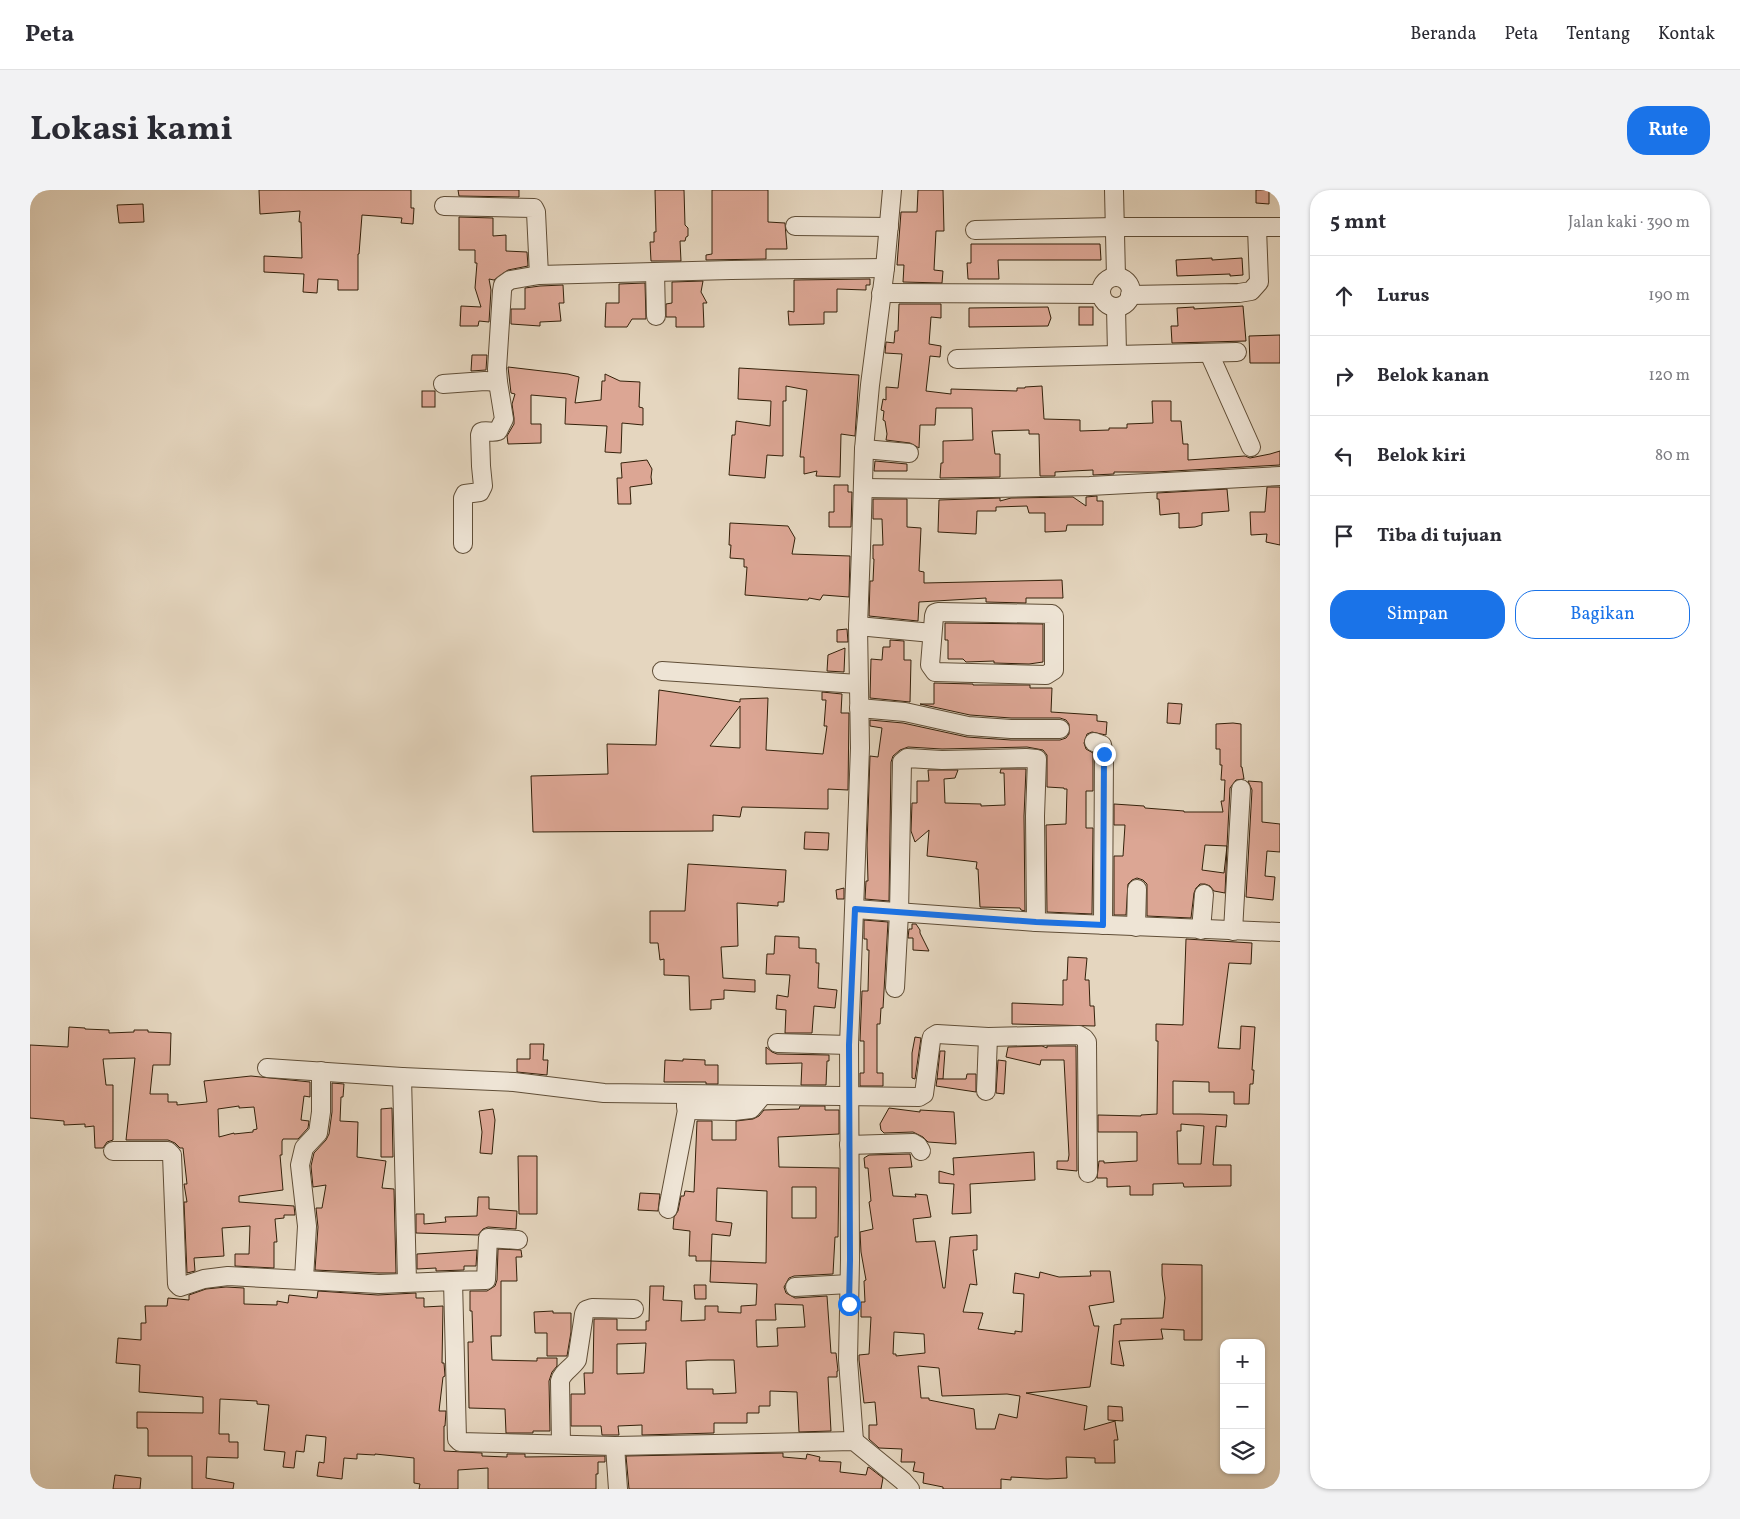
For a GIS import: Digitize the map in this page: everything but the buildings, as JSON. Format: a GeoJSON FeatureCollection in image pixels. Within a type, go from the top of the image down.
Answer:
{"type":"FeatureCollection","features":[{"type":"Feature","properties":{"kind":"street"},"geometry":{"type":"LineString","coordinates":[[854,1441],[848,1360],[849,1045],[860,748],[858,626],[864,449],[892,190]]}},
{"type":"Feature","properties":{"kind":"street"},"geometry":{"type":"LineString","coordinates":[[1114,190],[1116,277]]}},
{"type":"Feature","properties":{"kind":"street"},"geometry":{"type":"LineString","coordinates":[[444,206],[534,208],[536,212],[538,275]]}},
{"type":"Feature","properties":{"kind":"street"},"geometry":{"type":"LineString","coordinates":[[795,226],[889,227]]}},
{"type":"Feature","properties":{"kind":"street"},"geometry":{"type":"LineString","coordinates":[[975,230],[1115,227],[1280,228]]}},
{"type":"Feature","properties":{"kind":"street"},"geometry":{"type":"LineString","coordinates":[[1130,295],[1239,293],[1251,291],[1259,282],[1257,228]]}},
{"type":"Feature","properties":{"kind":"street"},"geometry":{"type":"LineString","coordinates":[[464,544],[465,494],[480,492],[484,486],[480,435],[484,431],[498,431],[504,419],[497,369],[503,285],[510,280],[538,275],[885,268]]}},
{"type":"Feature","properties":{"kind":"street"},"geometry":{"type":"LineString","coordinates":[[655,272],[656,316]]}},
{"type":"Feature","properties":{"kind":"street"},"geometry":{"type":"LineString","coordinates":[[1116,277],[1126,280],[1129,284],[1130,295],[1125,304],[1116,307],[1106,303],[1101,294],[1103,284],[1111,278],[1116,277]]}},
{"type":"Feature","properties":{"kind":"street"},"geometry":{"type":"LineString","coordinates":[[882,293],[1101,294]]}},
{"type":"Feature","properties":{"kind":"street"},"geometry":{"type":"LineString","coordinates":[[1116,307],[1117,354]]}},
{"type":"Feature","properties":{"kind":"street"},"geometry":{"type":"LineString","coordinates":[[957,359],[1237,352]]}},
{"type":"Feature","properties":{"kind":"street"},"geometry":{"type":"LineString","coordinates":[[1210,353],[1251,447]]}},
{"type":"Feature","properties":{"kind":"street"},"geometry":{"type":"LineString","coordinates":[[443,384],[498,382]]}},
{"type":"Feature","properties":{"kind":"street"},"geometry":{"type":"LineString","coordinates":[[864,449],[908,453]]}},
{"type":"Feature","properties":{"kind":"street"},"geometry":{"type":"LineString","coordinates":[[863,488],[931,489],[1090,486],[1280,476]]}},
{"type":"Feature","properties":{"kind":"street"},"geometry":{"type":"LineString","coordinates":[[938,612],[1052,614],[1054,616],[1054,670],[1046,675],[935,672],[930,665],[925,632],[934,613],[938,612]]}},
{"type":"Feature","properties":{"kind":"street"},"geometry":{"type":"LineString","coordinates":[[858,626],[925,632]]}},
{"type":"Feature","properties":{"kind":"street"},"geometry":{"type":"LineString","coordinates":[[662,671],[858,684]]}},
{"type":"Feature","properties":{"kind":"street"},"geometry":{"type":"LineString","coordinates":[[859,708],[914,714],[968,726],[1011,729],[1060,729]]}},
{"type":"Feature","properties":{"kind":"street"},"geometry":{"type":"LineString","coordinates":[[1094,742],[1102,745],[1104,754],[1103,925]]}},
{"type":"Feature","properties":{"kind":"street"},"geometry":{"type":"LineString","coordinates":[[895,988],[895,912],[903,761],[907,758],[942,760],[1035,758],[1037,760],[1035,816],[1036,922]]}},
{"type":"Feature","properties":{"kind":"street"},"geometry":{"type":"LineString","coordinates":[[1233,931],[1241,789]]}},
{"type":"Feature","properties":{"kind":"street"},"geometry":{"type":"LineString","coordinates":[[1136,927],[1137,889]]}},
{"type":"Feature","properties":{"kind":"street"},"geometry":{"type":"LineString","coordinates":[[1201,930],[1204,894]]}},
{"type":"Feature","properties":{"kind":"street"},"geometry":{"type":"LineString","coordinates":[[855,909],[1036,922],[1280,932]]}},
{"type":"Feature","properties":{"kind":"street"},"geometry":{"type":"LineString","coordinates":[[267,1068],[514,1082],[686,1102],[713,1103],[850,1095],[889,1098],[923,1096],[932,1037],[937,1034],[988,1037],[1079,1036],[1086,1039],[1088,1173]]}},
{"type":"Feature","properties":{"kind":"street"},"geometry":{"type":"LineString","coordinates":[[986,1091],[988,1037]]}},
{"type":"Feature","properties":{"kind":"street"},"geometry":{"type":"LineString","coordinates":[[777,1043],[849,1045]]}},
{"type":"Feature","properties":{"kind":"street"},"geometry":{"type":"LineString","coordinates":[[304,1279],[307,1226],[300,1165],[304,1148],[318,1133],[321,1112],[321,1071]]}},
{"type":"Feature","properties":{"kind":"street"},"geometry":{"type":"LineString","coordinates":[[402,1077],[407,1282]]}},
{"type":"Feature","properties":{"kind":"street"},"geometry":{"type":"LineString","coordinates":[[668,1209],[686,1102]]}},
{"type":"Feature","properties":{"kind":"street"},"geometry":{"type":"LineString","coordinates":[[849,1145],[912,1143],[918,1146],[921,1151]]}},
{"type":"Feature","properties":{"kind":"street"},"geometry":{"type":"LineString","coordinates":[[113,1151],[171,1152],[178,1286],[183,1287],[204,1279],[228,1276],[349,1283],[486,1280],[488,1238],[518,1240]]}},
{"type":"Feature","properties":{"kind":"street"},"geometry":{"type":"LineString","coordinates":[[453,1281],[458,1440],[460,1442],[615,1446],[854,1441],[904,1481],[910,1489]]}},
{"type":"Feature","properties":{"kind":"street"},"geometry":{"type":"LineString","coordinates":[[795,1287],[849,1284]]}},
{"type":"Feature","properties":{"kind":"street"},"geometry":{"type":"LineString","coordinates":[[562,1444],[560,1381],[576,1360],[586,1310],[592,1308],[634,1309]]}},
{"type":"Feature","properties":{"kind":"street"},"geometry":{"type":"LineString","coordinates":[[615,1446],[618,1489]]}},
{"type":"Feature","properties":{"kind":"route"},"geometry":{"type":"LineString","coordinates":[[849,1304],[849,1045],[855,909],[1103,925],[1104,754]]}}]}
